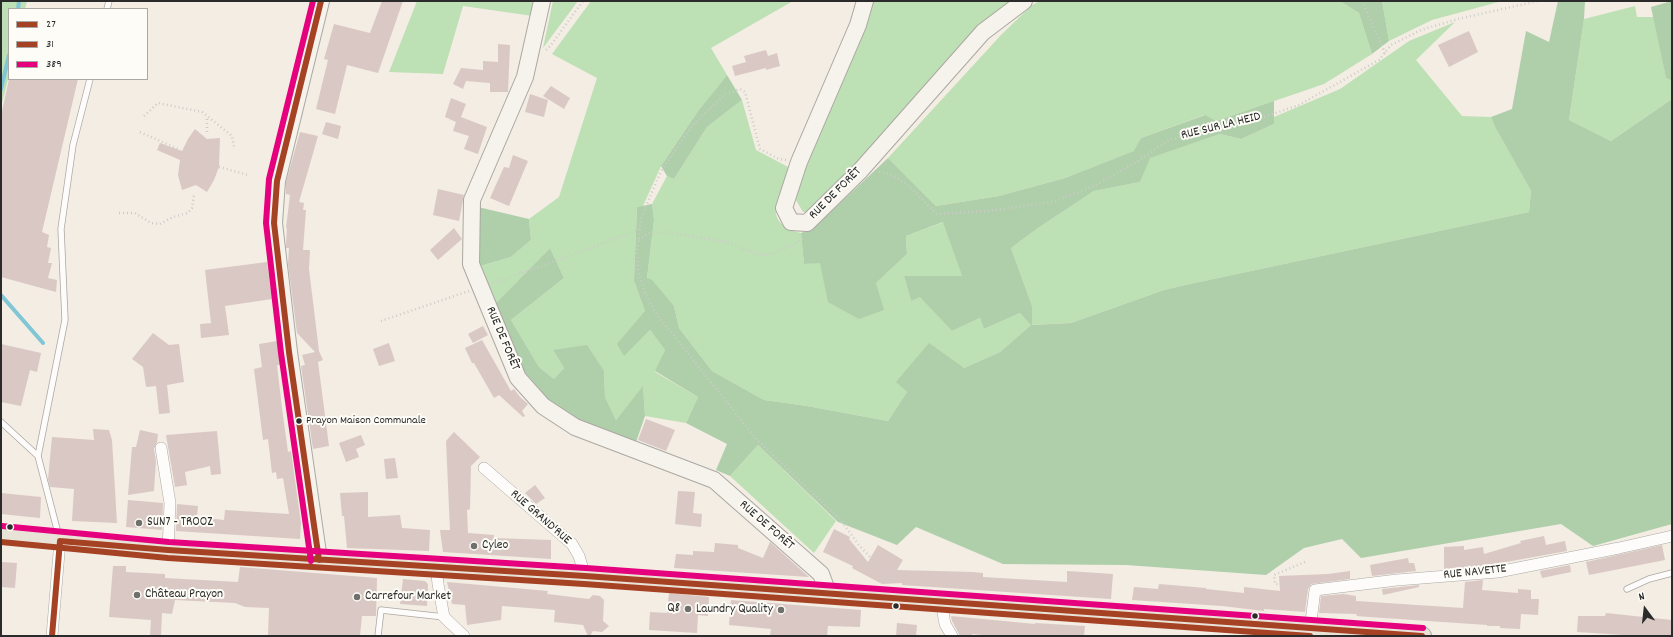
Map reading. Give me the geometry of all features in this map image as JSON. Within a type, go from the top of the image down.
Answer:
[{"type":"main road","points":[[1,534],[60,541],[168,550],[585,576],[941,601],[1319,631],[1422,636]]},
{"type":"street","points":[[318,560],[289,352],[274,223],[276,181],[321,1]]},
{"type":"street","name":"RUE DE FORÊT","points":[[542,1],[524,77],[472,200],[471,264],[518,378],[543,406],[575,427],[714,480],[821,574],[828,593]]},
{"type":"street","name":"RUE DE FORÊT","points":[[865,1],[858,26],[799,162],[784,208],[791,222],[807,223],[860,171],[983,32],[1024,1]]},
{"type":"street","points":[[161,448],[170,503],[168,550]]},
{"type":"street","name":"RUE GRAND'RUE","points":[[484,468],[572,544],[579,556],[585,576]]},
{"type":"street","name":"RUE NAVETTE","points":[[1315,590],[1397,580],[1498,572],[1672,536]]},
{"type":"street","points":[[52,636],[60,541]]},
{"type":"street","points":[[436,566],[444,617],[464,636]]},
{"type":"street","points":[[1315,590],[1319,631]]},
{"type":"street","points":[[941,601],[945,624],[952,636]]},
{"type":"lane","points":[[60,541],[38,456],[65,320],[61,228],[74,145],[90,80]]},
{"type":"lane","points":[[1,422],[38,456]]},
{"type":"lane","points":[[1627,589],[1649,579],[1672,573]]},
{"type":"lane","points":[[378,636],[381,610],[444,617]]},
{"type":"path","points":[[545,51],[551,45],[582,1]]},
{"type":"path","points":[[1362,1],[1384,53]]},
{"type":"path","name":"RUE SUR LA HEID","points":[[860,171],[889,173],[904,181],[936,214],[987,211],[1052,202],[1092,187],[1138,161],[1170,140],[1199,131],[1255,120],[1299,105],[1379,60],[1391,45],[1421,30],[1458,19],[1538,1]]},
{"type":"path","points":[[799,162],[779,159],[760,149],[745,92],[740,88],[725,94],[692,126],[661,171],[641,218],[638,271],[645,293],[655,312],[757,440],[840,519],[858,544],[896,584],[902,599]]},
{"type":"path","points":[[144,116],[158,103],[202,112],[232,136],[234,147]]},
{"type":"path","points":[[207,116],[207,132]]},
{"type":"path","points":[[140,132],[178,149]]},
{"type":"path","points":[[219,167],[248,175]]},
{"type":"path","points":[[119,213],[135,213],[151,223],[160,224],[173,217],[188,213],[192,208],[194,195]]},
{"type":"path","points":[[381,321],[545,265],[640,229]]},
{"type":"path","points":[[639,240],[649,233],[665,232],[722,241],[761,255],[774,253],[795,244],[807,234]]},
{"type":"path","points":[[1305,562],[1274,575],[1274,584],[1312,585],[1315,590]]},
{"type":"green space","points":[[1,1],[27,1],[25,8],[8,8],[8,79],[1,107]]},
{"type":"green space","points":[[417,1],[536,1],[533,16],[463,6],[443,74],[389,72]]},
{"type":"green space","points":[[553,1],[578,1],[543,48]]},
{"type":"green space","points":[[591,1],[793,1],[711,48],[727,75],[698,111],[661,166],[643,206],[637,207],[634,281],[645,311],[624,355],[650,330],[665,350],[655,372],[698,397],[686,423],[645,416],[643,387],[616,420],[605,397],[604,371],[553,350],[564,368],[554,379],[539,367],[511,320],[564,278],[550,248],[494,305],[480,266],[511,257],[531,240],[529,219],[559,197],[597,78],[552,54]]},
{"type":"green space","points":[[872,1],[1015,1],[814,212],[803,212],[796,200],[800,176]]},
{"type":"green space","points":[[1040,1],[1340,1],[1359,13],[1372,54],[1324,84],[1216,121],[1204,115],[1141,138],[1135,151],[1065,178],[999,196],[936,206],[888,158],[1001,35],[1032,5]]},
{"type":"green space","points":[[1340,1],[1382,1],[1389,41],[1372,54],[1359,13]]},
{"type":"green space","points":[[1382,1],[1502,1],[1432,20],[1389,41]]},
{"type":"green space","points":[[1558,1],[1585,1],[1584,19],[1569,120],[1611,141],[1672,99],[1672,524],[1593,546],[1561,524],[1361,558],[1342,539],[1304,548],[1266,575],[1126,565],[1003,564],[916,527],[897,545],[838,522],[758,445],[730,476],[716,470],[727,444],[686,423],[698,397],[655,371],[665,350],[650,330],[624,356],[617,344],[645,311],[634,281],[637,207],[652,204],[654,220],[647,278],[652,280],[674,306],[679,328],[712,371],[764,400],[807,406],[888,421],[907,392],[896,382],[929,343],[964,368],[1000,352],[1031,325],[1020,313],[984,329],[980,318],[952,331],[920,297],[911,301],[904,276],[962,276],[943,222],[906,236],[907,254],[876,283],[884,310],[859,319],[828,302],[820,263],[804,264],[801,233],[811,229],[822,220],[888,158],[936,206],[999,196],[1065,178],[1134,151],[1141,138],[1205,115],[1216,121],[1274,101],[1274,124],[1241,139],[1220,134],[1150,158],[1140,182],[1094,191],[1038,228],[1011,248],[1032,306],[1032,325],[1071,323],[1164,290],[1529,212],[1531,191],[1495,127],[1491,117],[1512,109],[1526,31],[1549,42]]},
{"type":"green space","points":[[1672,1],[1672,81],[1666,78],[1651,7]]},
{"type":"green space","points":[[1635,6],[1637,17],[1654,17],[1666,78],[1672,81],[1672,99],[1611,141],[1569,120],[1584,19]]},
{"type":"green space","points":[[1455,22],[1416,60],[1462,116],[1491,117],[1495,127],[1531,191],[1529,212],[1164,290],[1071,323],[1031,325],[1000,352],[964,368],[896,381],[907,392],[888,421],[807,406],[764,400],[712,371],[679,328],[674,306],[647,278],[654,220],[652,204],[667,176],[674,179],[707,127],[742,100],[756,150],[790,168],[778,198],[776,215],[780,222],[788,228],[801,233],[804,264],[820,262],[876,283],[907,254],[906,236],[944,222],[962,276],[904,276],[911,301],[920,296],[952,331],[980,318],[984,329],[1020,313],[1031,324],[1032,306],[1011,248],[1038,228],[1094,191],[1140,182],[1149,158],[1220,134],[1241,139],[1274,124],[1274,117],[1340,89],[1409,41]]},
{"type":"green space","points":[[727,75],[742,100],[707,127],[674,179],[667,176],[661,166],[698,111]]},
{"type":"green space","points":[[478,207],[529,219],[531,240],[511,257],[480,266]]},
{"type":"green space","points":[[550,248],[564,278],[511,320],[539,367],[554,379],[564,368],[553,350],[587,345],[604,371],[605,397],[616,420],[643,386],[645,416],[635,445],[581,421],[549,400],[523,370],[494,305]]},
{"type":"green space","points":[[758,445],[836,521],[814,553],[730,476]]},
{"type":"building","points":[[382,1],[403,1],[378,73],[347,65],[335,114],[316,109],[328,60],[324,59],[334,24],[370,33]]},
{"type":"building","points":[[1469,31],[1478,52],[1449,67],[1438,45]]},
{"type":"building","points":[[498,44],[510,45],[508,92],[490,92],[490,83],[466,81],[463,89],[453,84],[461,68],[483,70],[483,61],[498,62]]},
{"type":"building","points":[[766,50],[768,56],[777,53],[780,66],[735,76],[732,66],[746,62],[744,56]]},
{"type":"building","points":[[9,80],[78,80],[42,232],[49,235],[47,247],[51,248],[48,263],[52,263],[48,278],[57,280],[56,292],[1,277],[1,116]]},
{"type":"building","points":[[551,86],[570,98],[564,109],[543,96]]},
{"type":"building","points":[[530,94],[548,100],[544,117],[525,112]]},
{"type":"building","points":[[451,98],[466,104],[461,117],[487,127],[478,154],[464,149],[469,136],[453,131],[456,122],[445,117]]},
{"type":"building","points":[[326,122],[341,126],[338,139],[322,134]]},
{"type":"building","points":[[195,129],[207,139],[220,138],[219,167],[207,192],[196,185],[182,190],[178,175],[180,160],[157,150],[160,143],[182,151]]},
{"type":"building","points":[[300,132],[318,136],[299,202],[304,203],[303,210],[306,210],[303,250],[310,250],[309,269],[319,351],[323,360],[318,362],[329,446],[313,449],[301,366],[305,365],[302,355],[315,352],[297,333],[288,264],[289,248],[286,248],[286,228],[290,195],[286,194],[286,182]]},
{"type":"building","points":[[513,155],[528,161],[509,206],[490,198],[504,167],[509,168]]},
{"type":"building","points":[[438,189],[464,195],[459,221],[433,215]]},
{"type":"building","points":[[454,228],[462,239],[438,260],[430,250]]},
{"type":"building","points":[[267,262],[272,299],[225,306],[229,335],[201,338],[200,324],[211,323],[205,270]]},
{"type":"building","points":[[483,326],[488,335],[473,343],[468,334]]},
{"type":"building","points":[[153,333],[169,345],[179,344],[184,382],[167,385],[170,413],[159,414],[156,386],[146,387],[143,367],[132,359]]},
{"type":"building","points":[[482,340],[511,391],[514,389],[528,404],[522,411],[525,416],[523,417],[499,395],[494,398],[474,363],[472,363],[465,348]]},
{"type":"building","points":[[277,341],[281,365],[277,365],[282,408],[288,452],[291,451],[301,523],[300,539],[176,531],[177,504],[198,506],[197,517],[224,520],[225,510],[289,514],[283,478],[277,479],[276,472],[272,473],[268,439],[263,440],[254,369],[262,367],[259,344]]},
{"type":"building","points":[[389,343],[395,361],[379,366],[373,349]]},
{"type":"building","points":[[1,344],[41,353],[37,372],[30,370],[21,406],[1,402]]},
{"type":"building","points":[[646,419],[675,430],[666,451],[638,440]]},
{"type":"building","points":[[93,429],[109,430],[112,440],[117,523],[72,521],[74,489],[50,487],[48,479],[52,437],[94,440]]},
{"type":"building","points":[[140,430],[158,434],[154,449],[156,461],[154,491],[128,495],[132,447],[136,447]]},
{"type":"building","points":[[217,431],[221,474],[211,475],[210,466],[185,472],[187,485],[175,487],[166,435]]},
{"type":"building","points":[[454,432],[480,457],[471,466],[470,509],[467,510],[468,533],[494,535],[494,538],[551,540],[551,559],[443,552],[440,530],[450,530],[446,441]]},
{"type":"building","points":[[361,435],[365,445],[356,449],[359,457],[346,462],[339,443]]},
{"type":"building","points":[[395,458],[398,478],[386,479],[384,459]]},
{"type":"building","points":[[535,485],[545,498],[536,504],[525,493]]},
{"type":"building","points":[[678,491],[695,492],[693,513],[702,514],[701,527],[675,524]]},
{"type":"building","points":[[368,492],[368,517],[400,515],[402,528],[430,530],[429,551],[347,548],[340,493]]},
{"type":"building","points":[[1,493],[41,497],[40,518],[1,514]]},
{"type":"building","points":[[128,500],[163,503],[162,530],[126,527]]},
{"type":"building","points":[[834,529],[850,537],[849,539],[868,562],[878,545],[903,560],[897,570],[973,572],[983,573],[983,577],[1067,582],[1067,571],[1113,574],[1111,599],[902,585],[902,583],[882,584],[852,568],[853,566],[823,552]]},
{"type":"building","points":[[1544,536],[1546,545],[1565,541],[1567,551],[1484,566],[1444,569],[1444,547],[1464,546],[1464,550],[1483,547],[1484,554],[1521,543],[1520,541]]},
{"type":"building","points":[[770,542],[809,577],[674,568],[676,554],[693,555],[693,551],[714,552],[715,543],[738,545],[738,548],[763,558]]},
{"type":"building","points":[[1662,545],[1665,560],[1589,575],[1586,562]]},
{"type":"building","points":[[1408,558],[1409,563],[1414,563],[1416,571],[1372,576],[1370,565]]},
{"type":"building","points":[[1,562],[17,563],[15,588],[1,587]]},
{"type":"building","points":[[1570,565],[1571,572],[1542,578],[1540,571]]},
{"type":"building","points":[[113,566],[126,566],[126,572],[165,574],[165,578],[238,582],[240,567],[377,578],[376,616],[362,616],[360,636],[268,636],[269,608],[245,607],[235,603],[175,600],[172,614],[162,613],[161,636],[150,636],[151,620],[109,617]]},
{"type":"building","points":[[1350,571],[1350,579],[1311,584],[1308,589],[1305,612],[1264,609],[1264,611],[1222,606],[1132,600],[1134,587],[1158,589],[1159,584],[1244,593],[1244,587],[1280,591],[1279,576],[1328,574]]},
{"type":"building","points":[[403,579],[425,581],[428,584],[427,606],[400,604]]},
{"type":"building","points":[[1483,580],[1482,590],[1518,593],[1518,589],[1531,590],[1531,599],[1539,599],[1538,615],[1521,614],[1520,629],[1500,628],[1500,626],[1357,616],[1356,614],[1319,613],[1321,596],[1343,594],[1356,596],[1356,601],[1463,608],[1465,582]]},
{"type":"building","points":[[447,582],[548,591],[547,594],[589,599],[593,595],[600,596],[604,600],[603,621],[609,626],[602,632],[593,631],[590,636],[588,636],[583,625],[554,622],[555,610],[502,606],[501,620],[467,625],[465,605],[452,604]]},
{"type":"building","points":[[1419,585],[1419,587],[1383,595],[1382,589]]},
{"type":"building","points":[[669,593],[709,597],[708,616],[698,615],[697,633],[649,630],[650,612],[667,613]]},
{"type":"building","points":[[731,600],[861,610],[860,627],[828,626],[827,636],[770,635],[771,629],[729,625]]},
{"type":"building","points":[[1606,613],[1672,620],[1672,636],[1639,636],[1577,632],[1578,616],[1605,616]]},
{"type":"building","points":[[951,616],[1035,624],[1085,626],[1084,636],[993,636],[972,634],[972,636],[960,636]]},
{"type":"building","points":[[897,623],[917,625],[916,636],[896,636]]},
{"type":"waterway","points":[[18,8],[19,1]]},
{"type":"waterway","points":[[1,89],[8,59]]},
{"type":"waterway","points":[[1,295],[43,343]]},
{"type":"transit line","name":"389","points":[[311,561],[281,353],[266,223],[269,179],[313,1]]},
{"type":"transit line","name":"27","points":[[319,560],[289,352],[274,223],[277,181],[321,1]]},
{"type":"transit line","name":"389","points":[[2,526],[169,542],[586,568],[1423,628]]},
{"type":"transit line","name":"27","points":[[60,541],[168,550],[585,576],[1422,636]]},
{"type":"transit line","name":"27","points":[[52,636],[60,541]]},
{"type":"transit line","name":"31","points":[[1,542],[168,558],[584,584],[1310,636]]},
{"type":"place","name":"Prayon Maison Communale","points":[[299,421]]},
{"type":"place","name":"SUN7 - TROOZ","points":[[139,523]]},
{"type":"place","name":"Cyleo","points":[[474,546]]},
{"type":"place","name":"Château Prayon","points":[[137,595]]},
{"type":"place","name":"Carrefour Market","points":[[357,597]]},
{"type":"place","name":"Q8","points":[[688,609]]},
{"type":"place","name":"Laundry Quality","points":[[781,610]]}]
